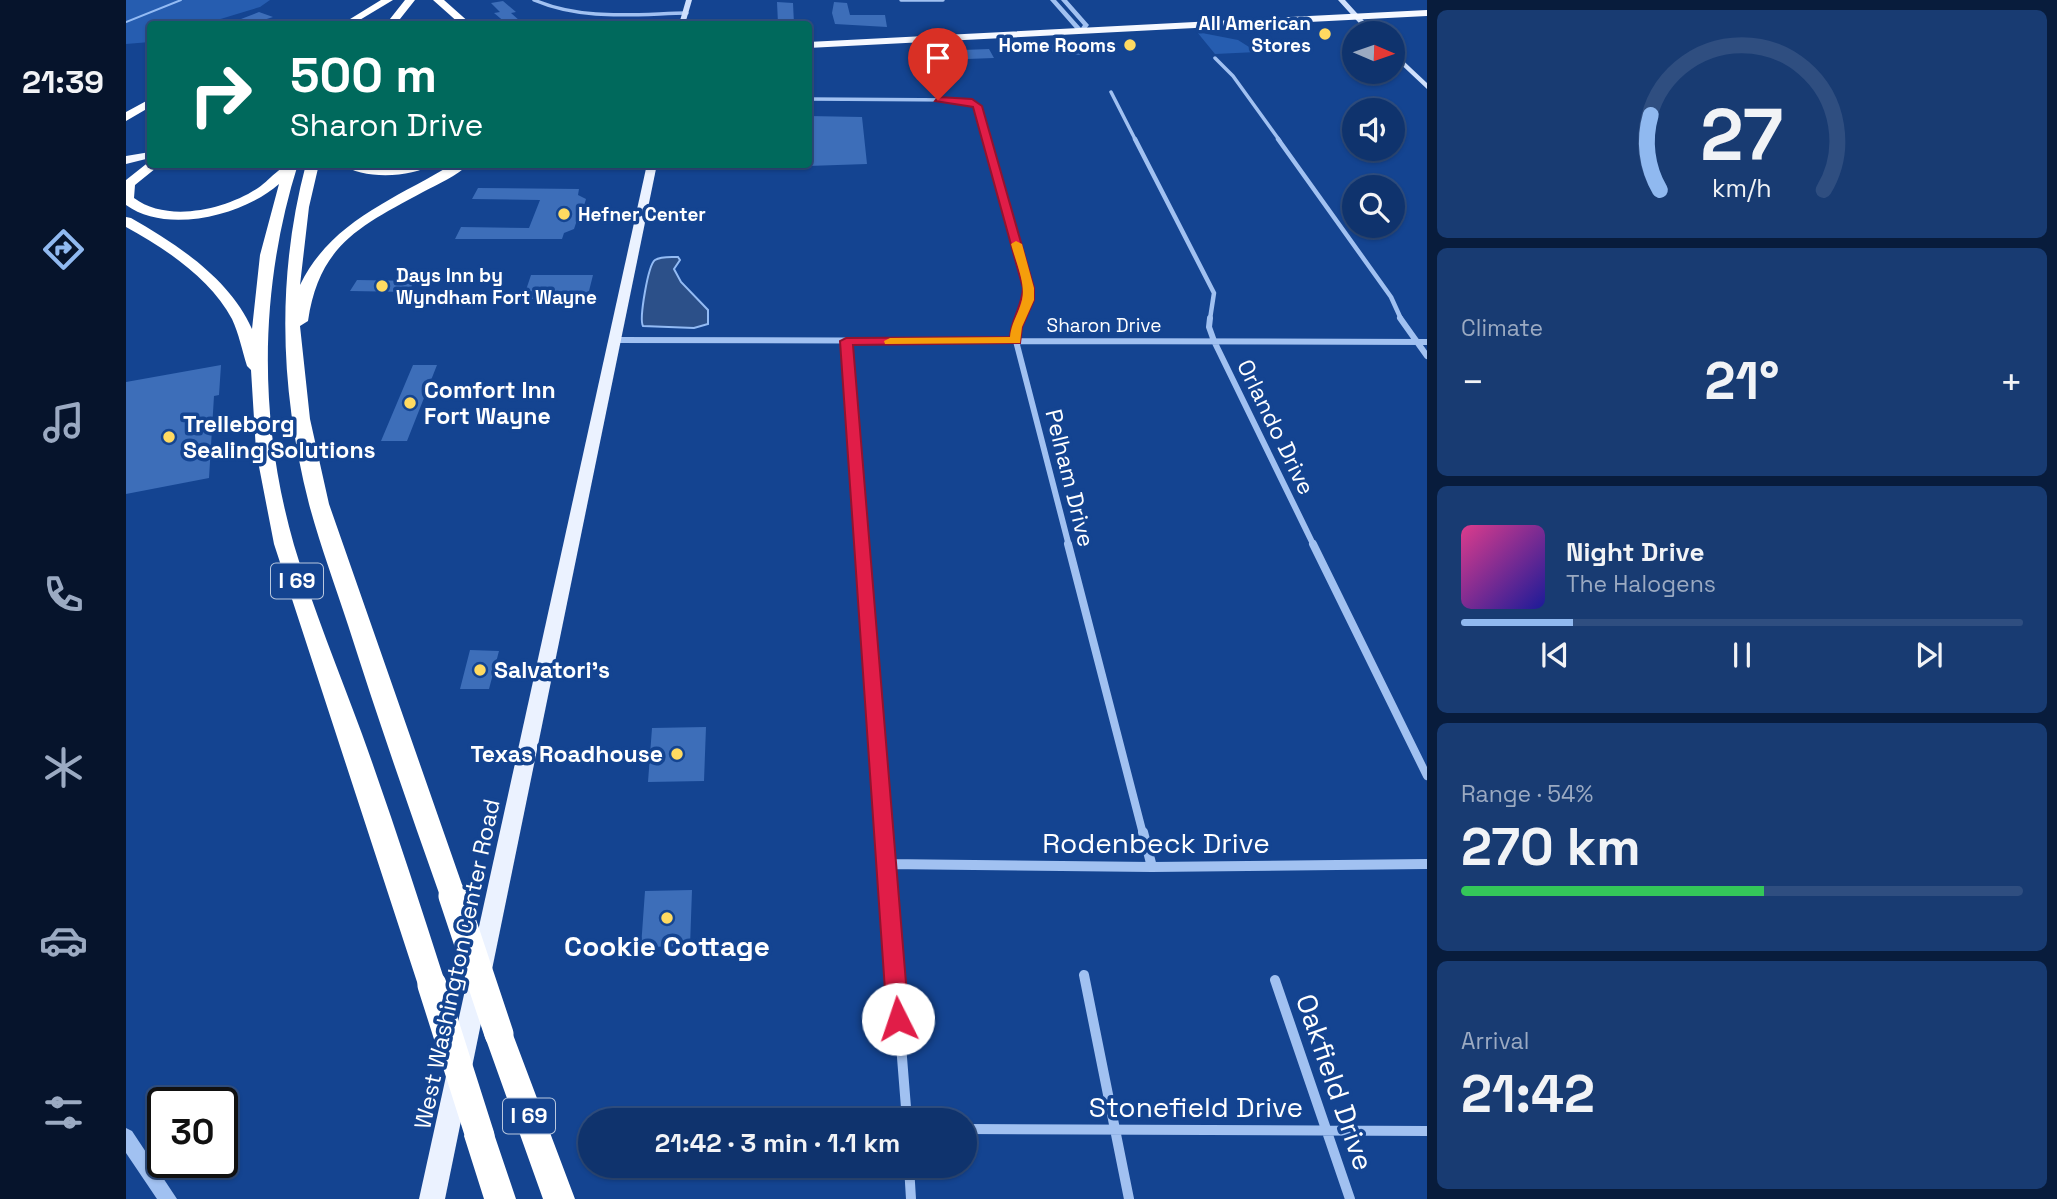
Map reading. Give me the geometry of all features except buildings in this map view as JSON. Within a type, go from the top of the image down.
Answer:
[{"type":"highway","points":[[352,21],[388,0]]},
{"type":"highway","points":[[376,21],[393,0]]},
{"type":"highway","points":[[393,21],[410,0]]},
{"type":"highway","points":[[438,0],[462,21]]},
{"type":"highway","points":[[1352,14],[1427,6]]},
{"type":"highway","points":[[812,45],[1352,14],[1427,13]]},
{"type":"highway","points":[[812,39],[1081,28]]},
{"type":"highway","points":[[126,117],[147,104]]},
{"type":"highway","points":[[126,153],[147,150]]},
{"type":"highway","points":[[126,160],[147,156]]},
{"type":"highway","points":[[150,168],[129,184],[127,199],[140,209],[178,214],[206,212],[243,202],[271,184],[287,168]]},
{"type":"highway","name":"I 69","points":[[289,168],[277,201],[265,267],[260,379],[270,472],[284,543],[378,816],[500,1199]]},
{"type":"highway","name":"I 69","points":[[312,168],[303,198],[290,284],[294,375],[320,506],[397,743],[559,1199]]},
{"type":"highway","points":[[361,168],[404,168]]},
{"type":"highway","points":[[294,375],[304,295],[311,277],[330,249],[378,210],[456,168]]},
{"type":"highway","points":[[126,221],[177,255],[223,298],[237,315],[260,379]]},
{"type":"main road","points":[[685,20],[689,0]]},
{"type":"main road","points":[[1332,0],[1360,21]]},
{"type":"main road","points":[[1341,0],[1352,14]]},
{"type":"main road","points":[[1405,65],[1427,87]]},
{"type":"main road","name":"West Washington Center Road","points":[[432,1199],[518,813],[613,340],[651,168]]},
{"type":"street","points":[[534,0],[564,10],[636,13],[685,20]]},
{"type":"street","points":[[901,0],[943,0]]},
{"type":"street","points":[[1053,0],[1081,28]]},
{"type":"street","points":[[1064,0],[1081,28]]},
{"type":"street","points":[[1215,58],[1233,76],[1391,297],[1401,320],[1427,356]]},
{"type":"street","name":"Orlando Drive","points":[[1111,92],[1214,293],[1209,327],[1214,341],[1427,776]]},
{"type":"street","name":"Pelham Drive","points":[[812,99],[972,102],[977,106],[1028,288],[1028,300],[1016,327],[1016,341],[1152,867]]},
{"type":"street","name":"Sharon Drive","points":[[613,340],[1427,342]]},
{"type":"street","points":[[846,341],[905,1108]]},
{"type":"street","name":"Rodenbeck Drive","points":[[886,864],[1152,867],[1427,864]]},
{"type":"street","points":[[1084,975],[1129,1199]]},
{"type":"street","name":"Oakfield Drive","points":[[1276,980],[1350,1199]]},
{"type":"street","name":"Stonefield Drive","points":[[977,1129],[1427,1131]]},
{"type":"street","points":[[126,1137],[167,1199]]},
{"type":"street","points":[[910,1178],[911,1199]]},
{"type":"shaded area","points":[[126,0],[270,0],[260,7],[214,21],[147,21],[147,42],[126,44]]},
{"type":"shaded area","points":[[1197,32],[1238,40],[1257,52],[1215,54]]},
{"type":"shaded area","points":[[678,257],[680,260],[674,269],[681,282],[708,310],[708,324],[694,328],[643,326],[643,303],[652,264],[660,258]]},
{"type":"waterway","points":[[126,22],[181,0]]},
{"type":"slow traffic","points":[[890,341],[1016,341],[1016,327],[1028,300],[1028,288],[1016,244]]},
{"type":"place","name":"All American Stores","points":[[1325,34]]},
{"type":"place","name":"Home Rooms","points":[[1130,45]]},
{"type":"place","name":"Hefner Center","points":[[564,214]]},
{"type":"place","name":"Days Inn by Wyndham Fort Wayne","points":[[382,286]]},
{"type":"place","name":"Comfort Inn Fort Wayne","points":[[410,403]]},
{"type":"place","name":"Trelleborg Sealing Solutions","points":[[169,437]]},
{"type":"place","name":"Salvatori's","points":[[480,670]]},
{"type":"place","name":"Texas Roadhouse","points":[[677,754]]},
{"type":"place","name":"Cookie Cottage","points":[[667,918]]},
{"type":"route","points":[[898,1019],[846,341],[1016,341],[1016,327],[1028,300],[1028,288],[977,106],[972,102],[938,100]]}]
